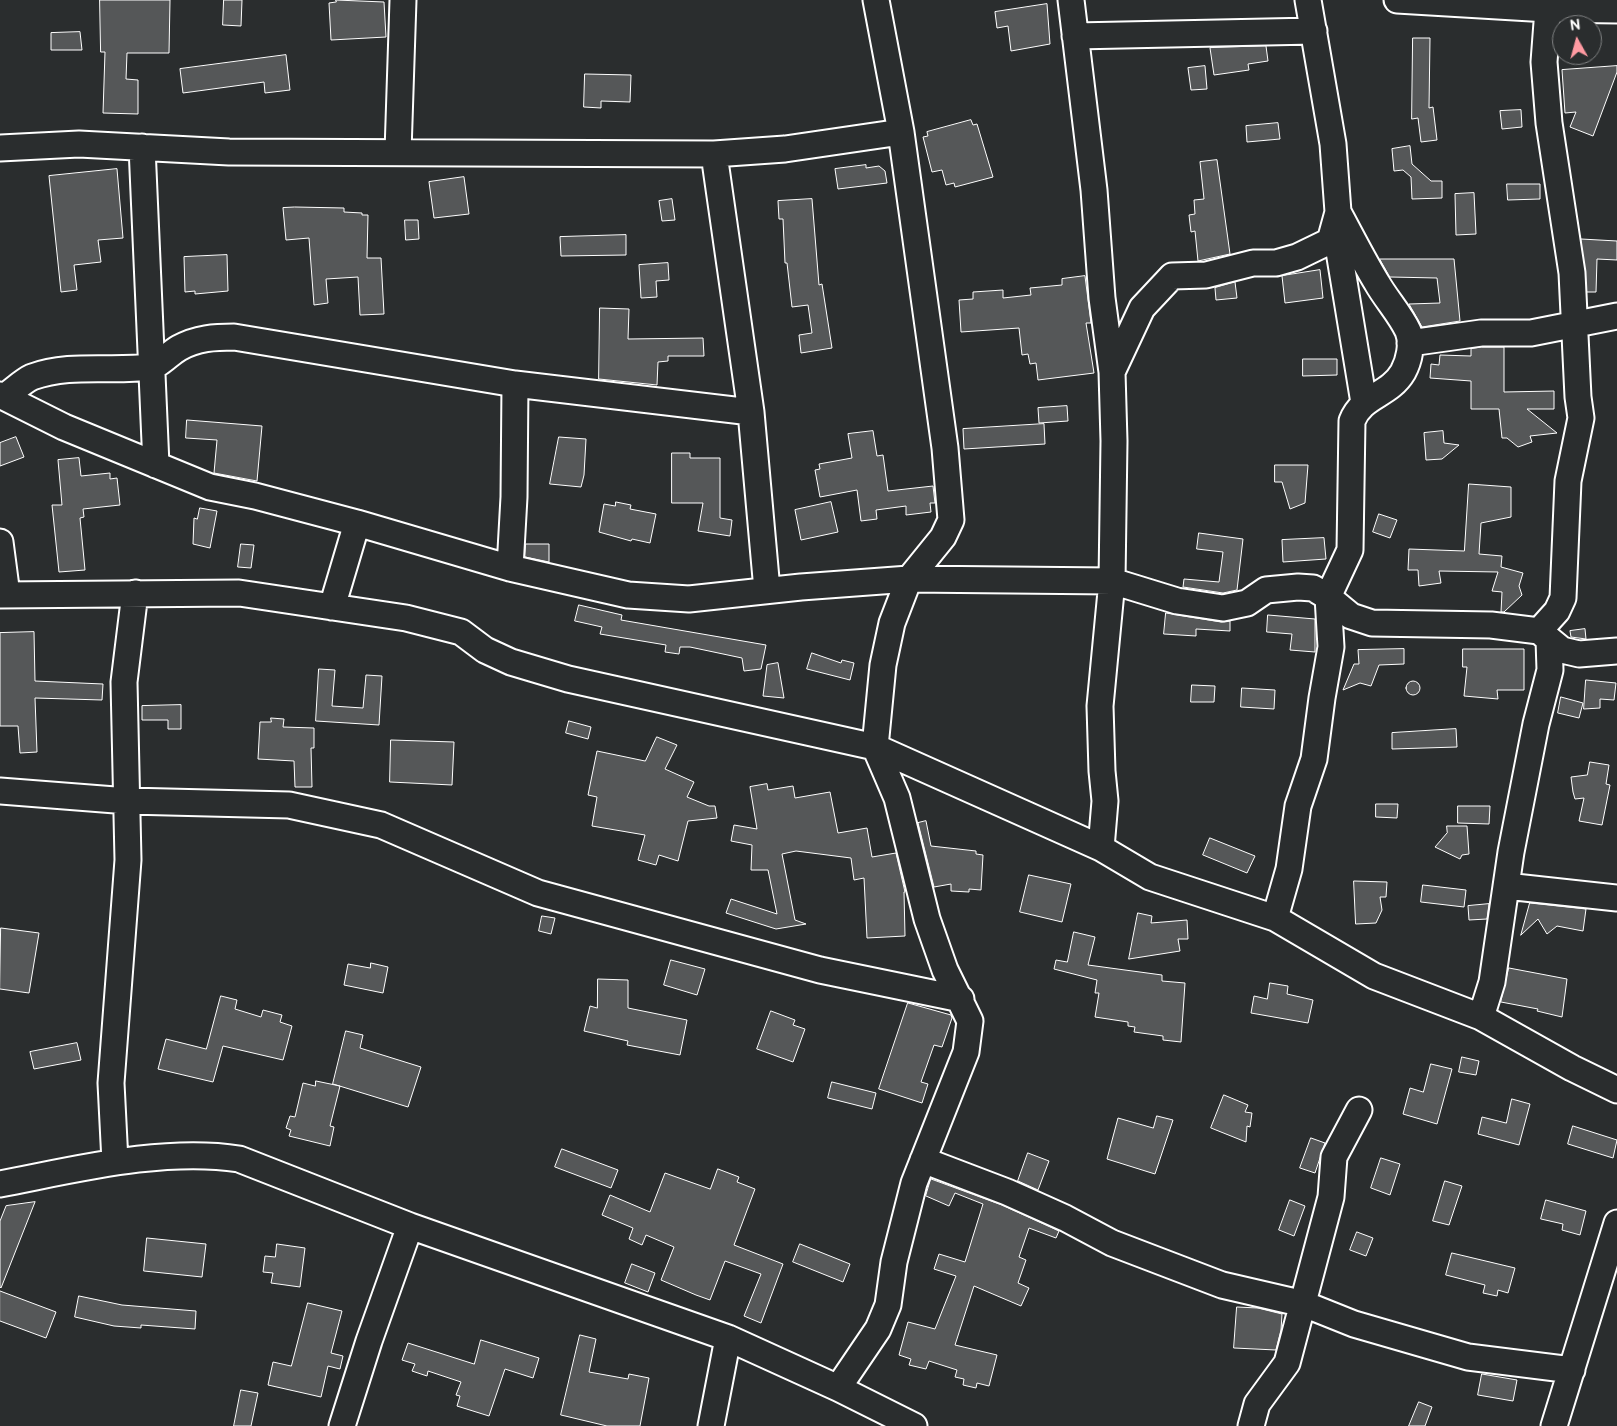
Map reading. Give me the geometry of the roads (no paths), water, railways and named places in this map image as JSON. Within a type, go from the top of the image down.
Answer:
[{"type":"street","points":[[398,152],[403,0]]},
{"type":"street","points":[[838,1388],[878,1329],[888,1305],[894,1262],[914,1183],[966,1052],[970,1021],[961,999],[945,970],[927,919],[897,798],[875,746],[883,665],[892,623],[909,579],[943,537],[951,520],[945,448],[901,132],[876,0]]},
{"type":"street","points":[[1071,0],[1094,190],[1102,298],[1112,372],[1114,450],[1112,581],[1100,706],[1102,771],[1106,801],[1101,848]]},
{"type":"street","points":[[1308,0],[1333,144],[1337,220],[1364,403]]},
{"type":"street","points":[[1397,0],[1548,9],[1617,10]]},
{"type":"street","points":[[1480,1017],[1492,982],[1506,886],[1536,724],[1550,670],[1544,635],[1561,606],[1565,585],[1568,481],[1581,418],[1578,397],[1572,273],[1549,123],[1544,62],[1548,9]]},
{"type":"street","points":[[1075,36],[1314,30]]},
{"type":"street","points":[[0,148],[60,144],[229,152],[714,154],[785,148],[901,132]]},
{"type":"street","points":[[142,147],[156,466]]},
{"type":"street","points":[[714,154],[751,412],[767,590]]},
{"type":"street","points":[[1112,372],[1142,308],[1172,276],[1206,275],[1253,263],[1276,262],[1297,257],[1330,241],[1337,220]]},
{"type":"street","points":[[1275,918],[1289,870],[1298,806],[1314,760],[1331,647],[1328,597],[1350,550],[1352,420],[1357,409],[1364,403],[1384,393],[1393,385],[1403,373],[1409,358],[1410,343],[1408,332],[1337,220]]},
{"type":"street","points":[[1410,343],[1480,333],[1531,333],[1576,326],[1617,316]]},
{"type":"street","points":[[2,396],[31,378],[50,373],[75,369],[153,367],[178,348],[192,342],[212,337],[234,336],[515,384],[751,412]]},
{"type":"street","points":[[510,568],[514,497],[515,384]]},
{"type":"street","points":[[2,396],[64,427],[156,466],[210,486],[357,523],[510,568],[600,590],[655,598],[689,599],[767,590],[909,579],[1112,581],[1177,601],[1223,608],[1246,603],[1266,590],[1313,588],[1328,597],[1351,616],[1372,623],[1491,625],[1544,635],[1562,650],[1580,654],[1617,651]]},
{"type":"street","points":[[332,607],[357,523]]},
{"type":"street","points":[[0,542],[4,595],[239,593],[434,624],[461,632],[485,650],[511,662],[568,679],[875,746],[1101,848],[1150,877],[1275,918],[1374,976],[1480,1017],[1572,1068],[1617,1090]]},
{"type":"street","points":[[115,1162],[111,1083],[128,860],[128,801],[124,751],[124,682],[135,593]]},
{"type":"street","points":[[0,791],[128,801],[289,805],[381,825],[538,893],[820,970],[961,999]]},
{"type":"street","points":[[1506,886],[1617,898]]},
{"type":"street","points":[[1252,1426],[1257,1404],[1287,1363],[1331,1197],[1334,1157],[1359,1110]]},
{"type":"street","points":[[0,1184],[115,1162],[211,1154],[239,1159],[410,1226],[728,1338],[838,1388],[914,1426]]},
{"type":"street","points":[[923,1160],[1007,1192],[1121,1247],[1222,1284],[1304,1304],[1354,1324],[1468,1357],[1572,1370]]},
{"type":"street","points":[[1554,1426],[1617,1223]]},
{"type":"street","points":[[342,1426],[369,1341],[410,1226]]},
{"type":"street","points":[[711,1426],[728,1338]]}]
